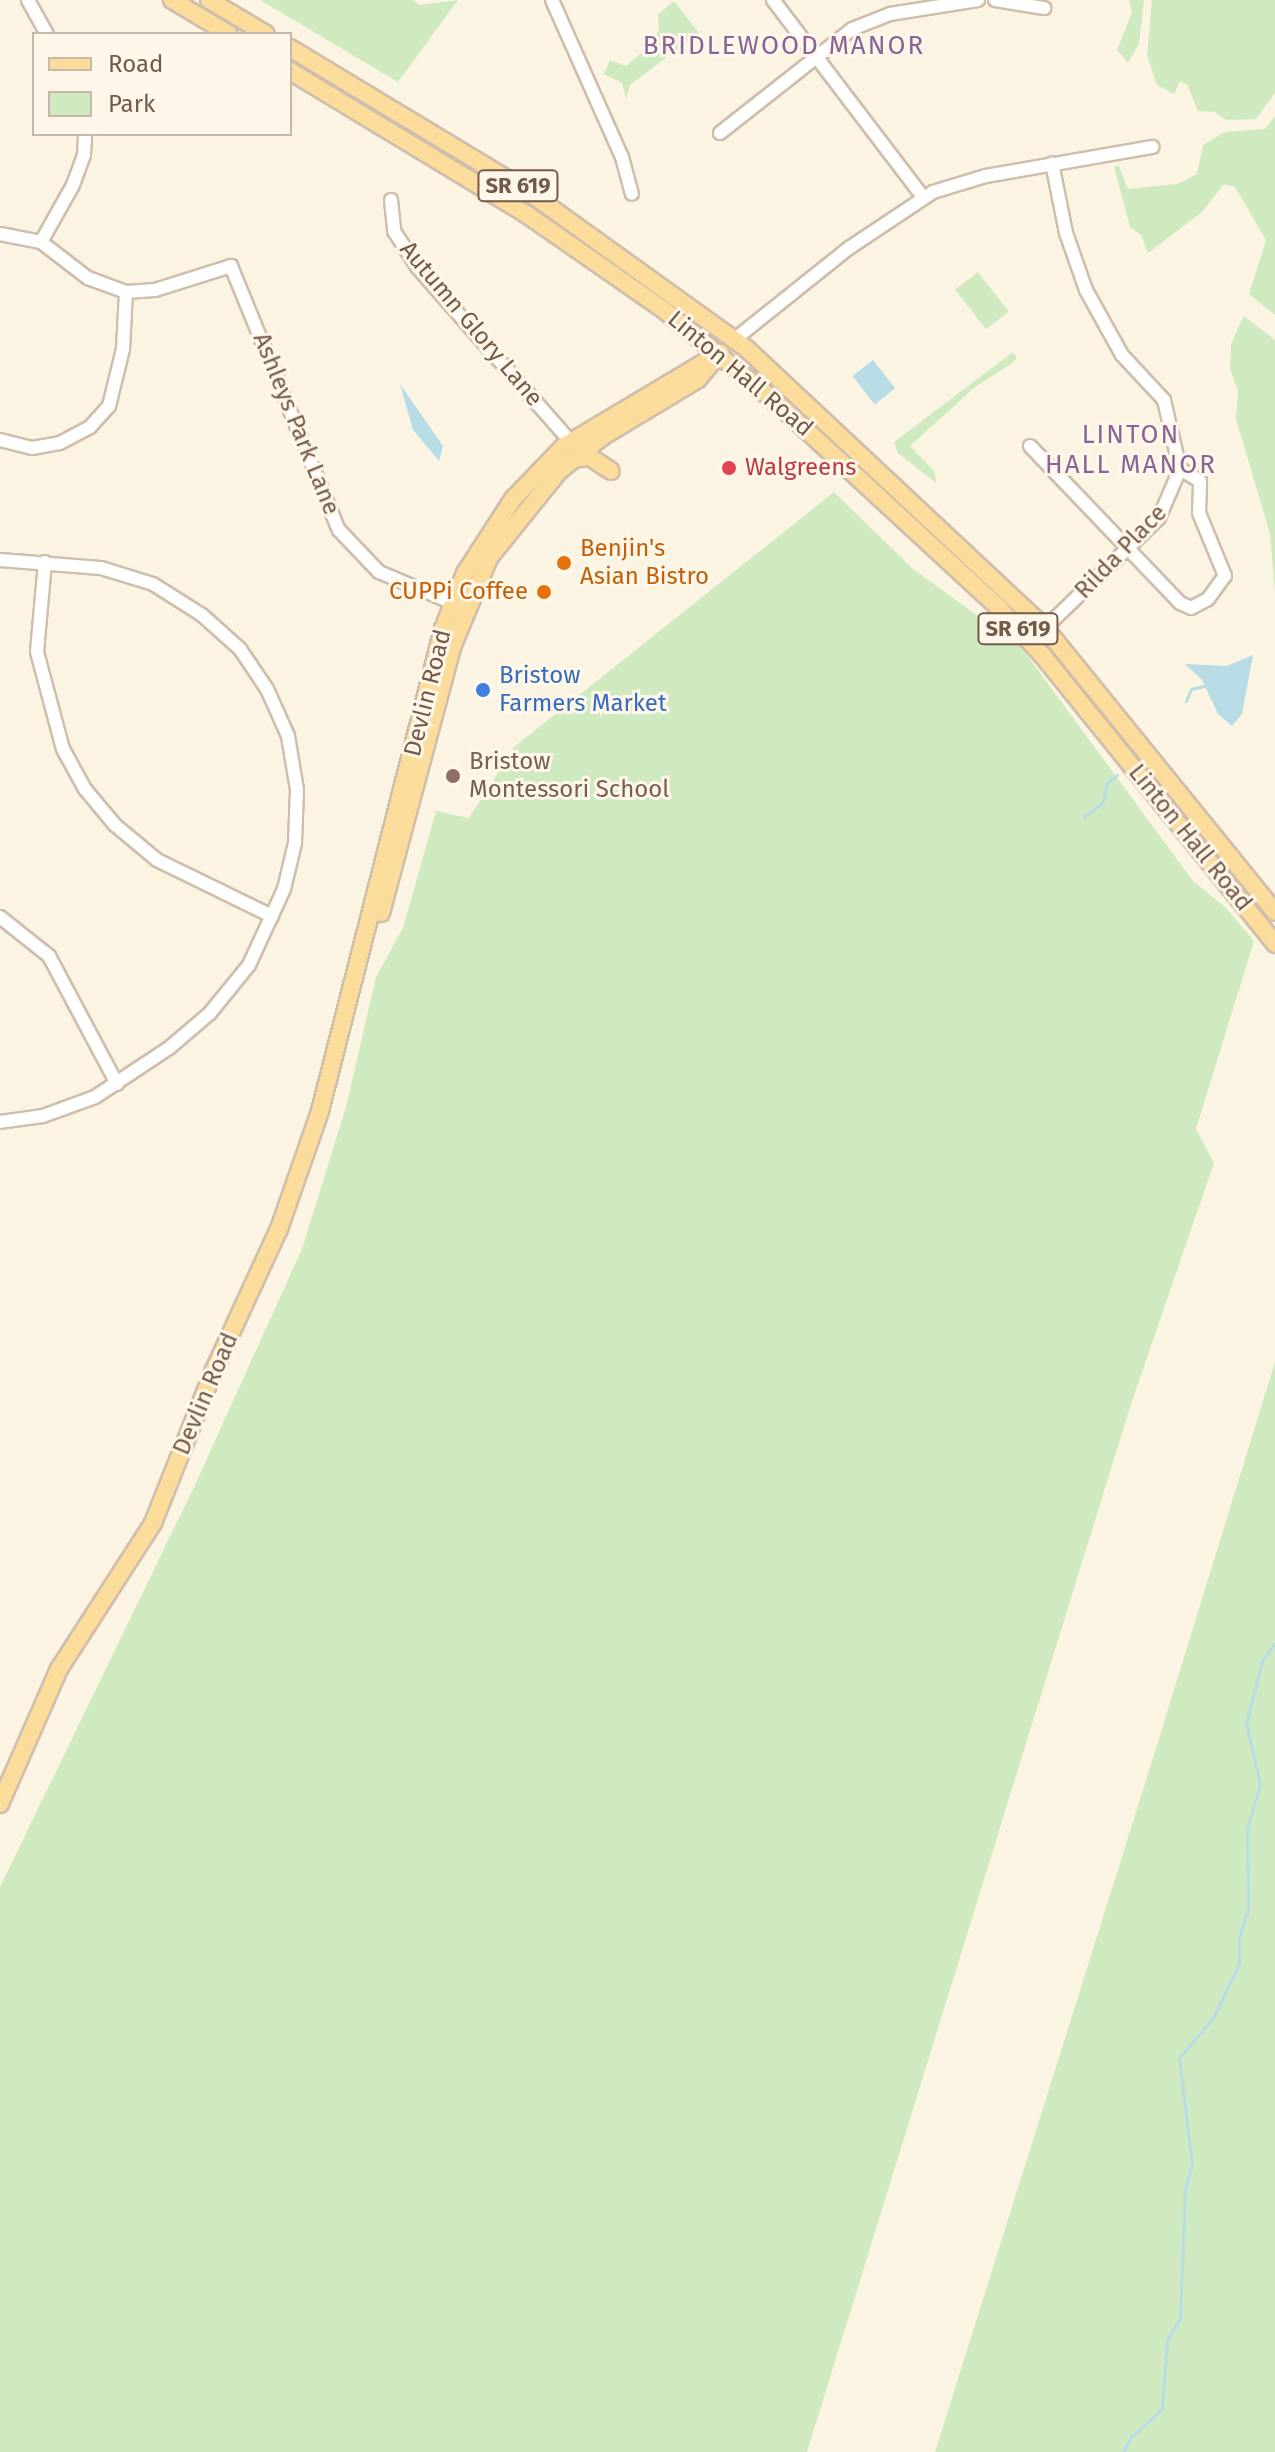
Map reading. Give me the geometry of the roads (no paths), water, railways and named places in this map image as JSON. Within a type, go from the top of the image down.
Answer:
[{"type":"main road","points":[[172,0],[226,32]]},
{"type":"main road","points":[[209,0],[263,32]]},
{"type":"main road","name":"Linton Hall Road","points":[[292,49],[530,193],[735,339],[1045,628],[1275,912]]},
{"type":"main road","name":"Linton Hall Road","points":[[292,72],[526,214],[720,353],[998,607],[1275,944]]},
{"type":"main road","name":"Devlin Road","points":[[458,605],[507,532],[573,459],[612,431],[698,379],[735,339]]},
{"type":"main road","name":"Devlin Road","points":[[0,1804],[59,1669],[153,1523],[214,1370],[264,1266],[302,1171],[360,962],[388,893],[458,605],[503,513],[570,441],[720,353]]},
{"type":"main road","points":[[573,459],[590,457],[611,471],[606,448],[612,431]]},
{"type":"street","points":[[28,0],[46,32]]},
{"type":"street","points":[[552,0],[622,157],[632,194]]},
{"type":"street","points":[[773,0],[923,197]]},
{"type":"street","points":[[720,133],[815,56],[870,20],[978,0]]},
{"type":"street","points":[[995,0],[1044,8]]},
{"type":"street","points":[[41,242],[73,185],[84,155],[85,136]]},
{"type":"street","points":[[735,339],[849,248],[923,197],[965,181],[1152,147]]},
{"type":"street","points":[[1030,446],[1185,607],[1199,606],[1221,586],[1223,569],[1199,513],[1200,481],[1180,469],[1164,400],[1122,355],[1086,290],[1066,233],[1052,163]]},
{"type":"street","name":"Autumn Glory Lane","points":[[391,200],[394,231],[418,268],[570,441]]},
{"type":"street","points":[[0,234],[41,242],[88,278],[126,292],[123,349],[109,406],[90,427],[60,443],[32,448],[0,440]]},
{"type":"street","name":"Ashleys Park Lane","points":[[126,292],[155,290],[231,266],[339,530],[379,572],[458,605]]},
{"type":"street","name":"Rilda Place","points":[[1045,628],[1129,548],[1170,503],[1180,469]]},
{"type":"street","points":[[0,560],[101,568],[153,584],[202,615],[240,649],[267,689],[288,736],[297,790],[295,843],[272,916],[249,965],[210,1013],[117,1084],[71,1108],[0,1122]]},
{"type":"street","points":[[45,562],[37,652],[63,749],[85,789],[115,825],[157,860],[272,916]]},
{"type":"street","points":[[0,917],[49,956],[117,1084]]},
{"type":"water","points":[[873,360],[895,388],[875,404],[853,376]]},
{"type":"water","points":[[400,384],[443,446],[439,461],[413,430]]},
{"type":"water","points":[[1253,655],[1242,714],[1232,726],[1218,714],[1202,680],[1185,664],[1227,666]]},
{"type":"waterway","points":[[1186,701],[1191,689],[1204,686]]},
{"type":"waterway","points":[[1084,817],[1103,802],[1107,783],[1117,775]]},
{"type":"waterway","points":[[1123,2452],[1131,2437],[1162,2409],[1167,2340],[1180,2318],[1185,2189],[1192,2165],[1179,2058],[1213,2018],[1239,1964],[1239,1937],[1248,1909],[1247,1829],[1260,1784],[1246,1723],[1262,1661],[1275,1643]]},
{"type":"place","name":"Walgreens","points":[[729,468]]},
{"type":"place","name":"Benjin's Asian Bistro","points":[[564,563]]},
{"type":"place","name":"CUPPi Coffee","points":[[544,592]]},
{"type":"place","name":"Bristow Farmers Market","points":[[483,690]]},
{"type":"place","name":"Bristow Montessori School","points":[[453,776]]},
{"type":"district","name":"BRIDLEWOOD MANOR","points":[[784,46]]},
{"type":"district","name":"LINTON HALL MANOR","points":[[1131,450]]}]
